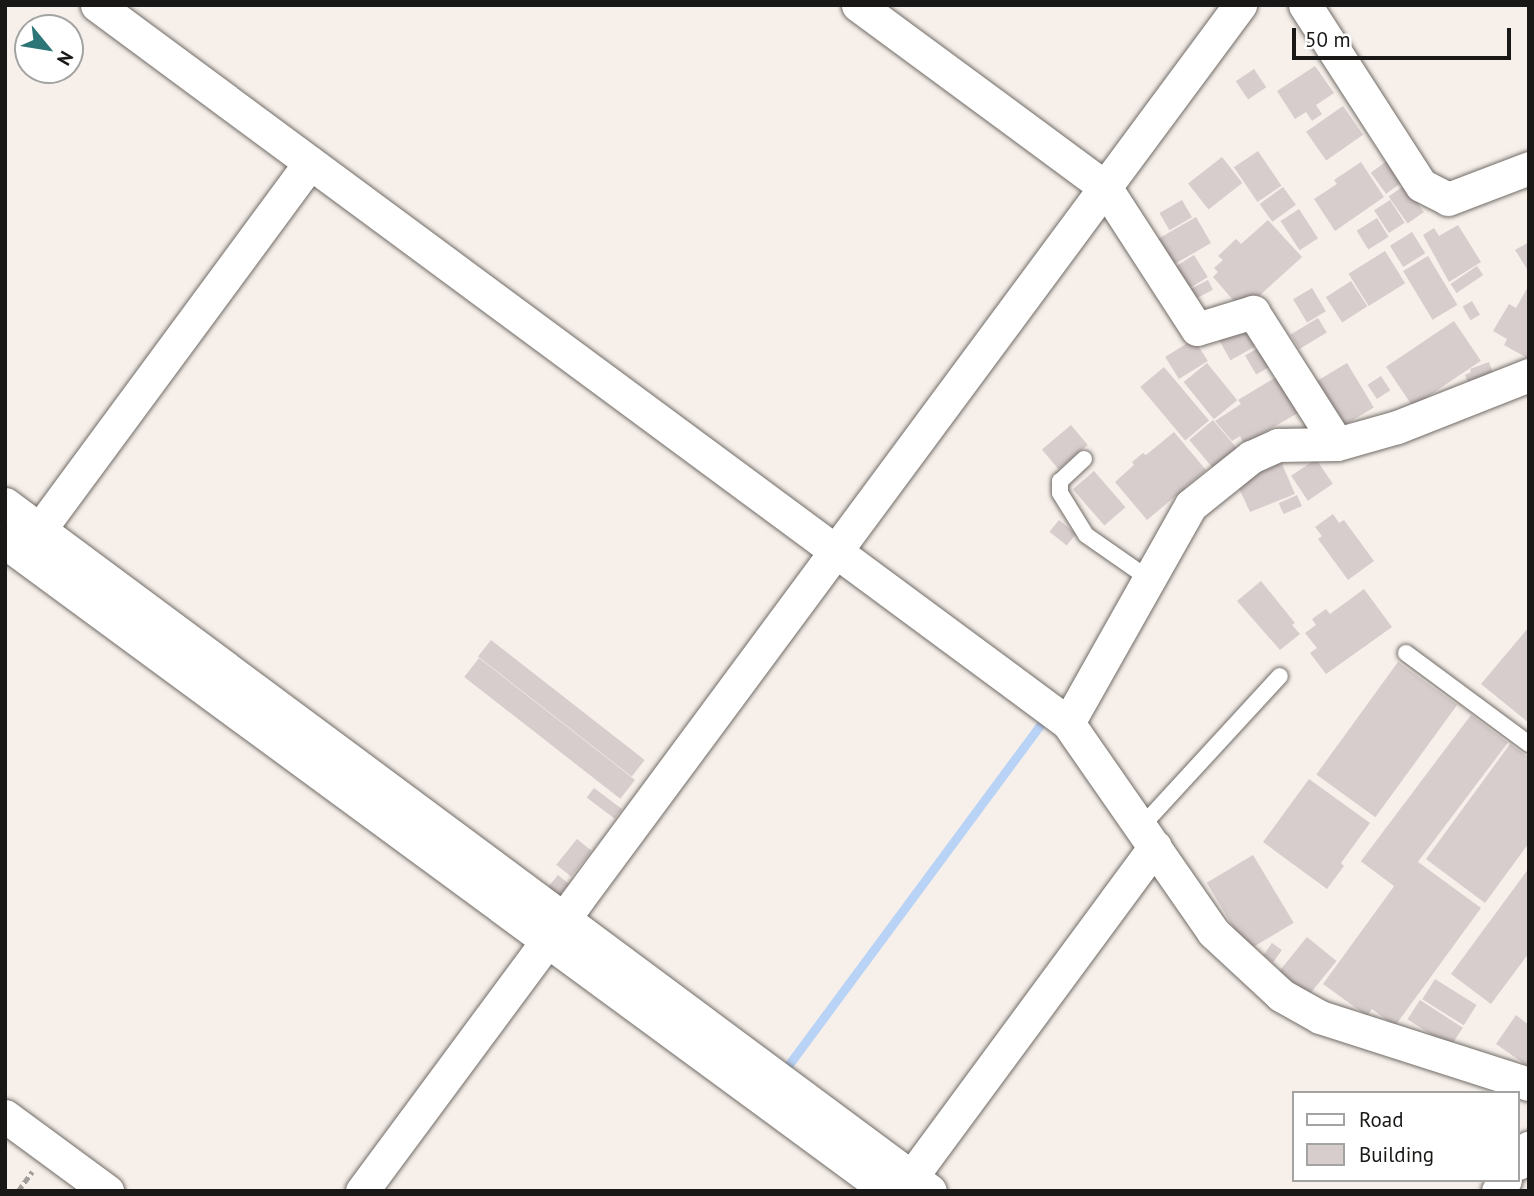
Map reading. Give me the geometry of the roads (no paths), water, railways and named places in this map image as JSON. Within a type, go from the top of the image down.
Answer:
[{"type":"street","points":[[97,5],[1068,723],[1213,932],[1281,995],[1320,1017],[1529,1084]]},
{"type":"street","points":[[859,5],[1105,187],[1197,329],[1253,312],[1337,444]]},
{"type":"street","points":[[362,1191],[1240,5]]},
{"type":"street","points":[[1306,5],[1421,185],[1448,199],[1529,168]]},
{"type":"street","points":[[40,529],[310,163]]},
{"type":"street","points":[[1068,723],[1191,505],[1251,457],[1278,445],[1337,444],[1397,427],[1529,375]]},
{"type":"street","points":[[5,504],[554,929]]},
{"type":"street","points":[[5,542],[554,929],[907,1187],[1148,837]]},
{"type":"street","points":[[5,1116],[107,1191]]},
{"type":"lane","points":[[1084,459],[1060,481],[1060,493],[1086,535],[1149,579]]},
{"type":"lane","points":[[1406,653],[1529,744]]},
{"type":"lane","points":[[1148,837],[1280,676]]},
{"type":"waterway","points":[[787,1067],[1040,725]]}]
